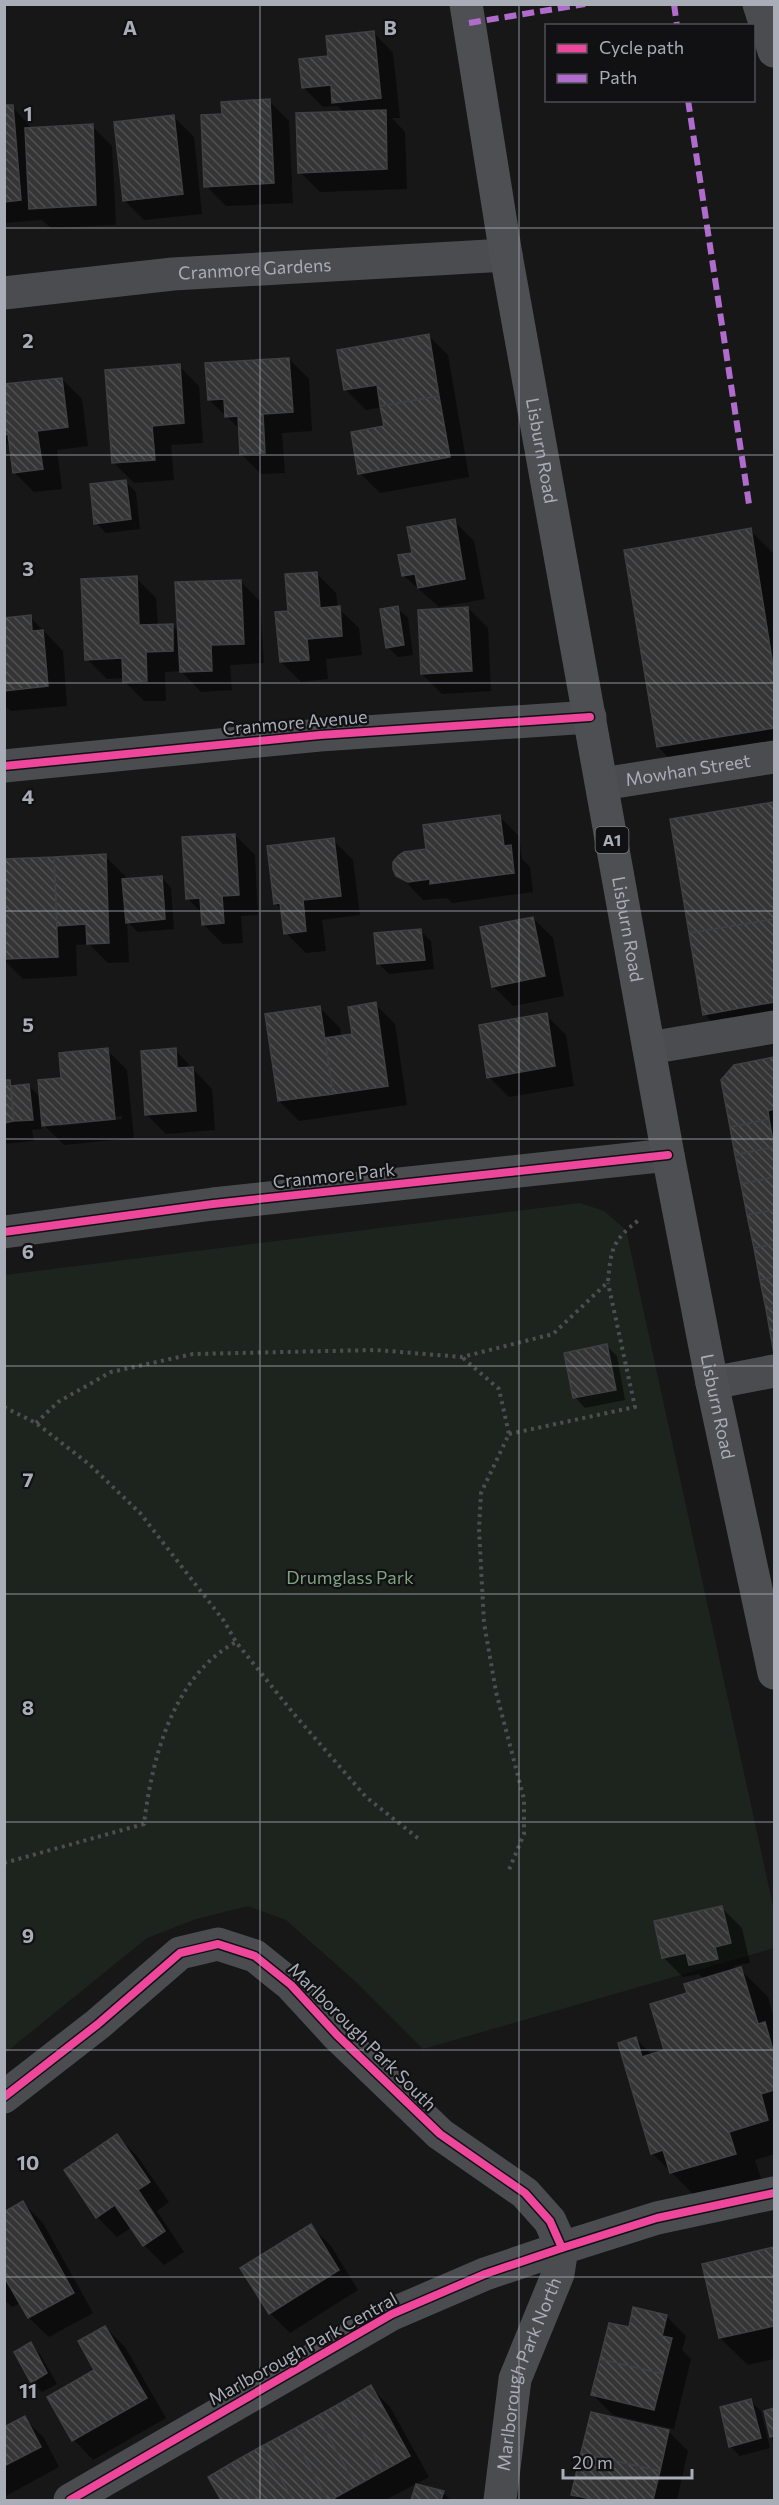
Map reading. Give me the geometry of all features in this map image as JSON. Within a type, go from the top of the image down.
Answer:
[{"type":"main road","name":"Lisburn Road","points":[[466,4],[506,255],[674,1190],[712,1383],[770,1631],[774,1673]]},
{"type":"street","points":[[759,4],[774,51]]},
{"type":"street","name":"Cranmore Gardens","points":[[4,294],[173,274],[506,255]]},
{"type":"street","name":"Cranmore Avenue","points":[[4,766],[320,735],[590,717]]},
{"type":"street","name":"Mowhan Street","points":[[602,784],[774,757]]},
{"type":"street","points":[[649,1048],[774,1027]]},
{"type":"street","name":"Cranmore Park","points":[[4,1232],[213,1204],[668,1155]]},
{"type":"street","points":[[712,1383],[774,1371]]},
{"type":"street","name":"Marlborough Park South","points":[[4,2097],[98,2024],[180,1953],[218,1944],[255,1956],[291,1985],[337,2035],[440,2134],[525,2193],[550,2221],[562,2248]]},
{"type":"street","name":"Marlborough Park Central","points":[[70,2500],[392,2314],[485,2274],[562,2248],[657,2218],[774,2193]]},
{"type":"street","name":"Marlborough Park North","points":[[500,2500],[515,2379],[558,2274],[562,2248]]},
{"type":"path","points":[[509,1434],[635,1407],[608,1282],[610,1251],[626,1230],[674,1190]]},
{"type":"path","points":[[36,1423],[58,1402],[111,1372],[193,1354],[376,1350],[462,1357],[553,1334],[608,1282]]},
{"type":"path","points":[[462,1357],[499,1389],[509,1434],[481,1493],[479,1529],[483,1623],[496,1692],[524,1799],[524,1834],[508,1872]]},
{"type":"path","points":[[4,1407],[36,1423],[90,1465],[140,1513],[224,1621],[236,1642],[294,1714],[366,1797],[419,1839]]},
{"type":"path","points":[[4,1863],[144,1824],[156,1757],[171,1718],[193,1678],[217,1652],[236,1642]]},
{"type":"green space","name":"Drumglass Park","points":[[580,1203],[604,1211],[626,1230],[774,1911],[774,1948],[423,2049],[356,1982],[286,1920],[248,1906],[196,1919],[147,1938],[5,2053],[5,1275]]},
{"type":"building","points":[[374,31],[381,98],[332,103],[331,85],[302,88],[299,59],[328,56],[326,36]]},
{"type":"building","points":[[270,99],[274,183],[204,187],[201,115],[222,114],[221,102]]},
{"type":"building","points":[[4,105],[13,105],[21,200],[4,202]]},
{"type":"building","points":[[386,110],[387,169],[298,173],[296,113]]},
{"type":"building","points":[[174,115],[183,194],[123,201],[114,122]]},
{"type":"building","points":[[93,124],[96,205],[29,209],[25,128]]},
{"type":"building","points":[[429,334],[439,396],[380,406],[377,385],[344,390],[337,350]]},
{"type":"building","points":[[289,358],[293,412],[263,414],[265,453],[240,454],[238,416],[225,417],[224,399],[208,400],[205,363]]},
{"type":"building","points":[[180,364],[184,423],[152,426],[155,460],[112,463],[105,370]]},
{"type":"building","points":[[62,378],[68,427],[37,431],[43,469],[13,473],[8,434],[4,435],[4,384]]},
{"type":"building","points":[[439,396],[450,457],[358,474],[351,432],[384,426],[380,406]]},
{"type":"building","points":[[126,480],[131,519],[94,524],[90,484]]},
{"type":"building","points":[[455,519],[465,579],[418,588],[415,574],[402,576],[398,555],[412,553],[407,527]]},
{"type":"building","points":[[751,528],[774,672],[774,728],[657,747],[624,550]]},
{"type":"building","points":[[317,572],[320,608],[340,606],[342,636],[307,639],[309,660],[280,662],[275,612],[288,611],[285,574]]},
{"type":"building","points":[[137,576],[139,625],[173,624],[173,651],[146,652],[147,681],[123,682],[122,658],[85,660],[81,579]]},
{"type":"building","points":[[241,580],[244,644],[211,645],[212,671],[180,672],[175,582]]},
{"type":"building","points":[[398,606],[404,645],[386,648],[380,609]]},
{"type":"building","points":[[468,607],[472,671],[421,674],[418,610]]},
{"type":"building","points":[[31,615],[32,631],[43,630],[48,686],[4,691],[4,618]]},
{"type":"building","points":[[774,802],[774,919],[689,933],[670,819]]},
{"type":"building","points":[[500,815],[504,846],[511,845],[514,873],[430,884],[430,879],[408,882],[396,876],[393,862],[398,856],[404,852],[426,849],[423,825]]},
{"type":"building","points":[[235,834],[239,895],[222,896],[224,923],[202,925],[200,898],[186,899],[182,837]]},
{"type":"building","points":[[334,838],[341,896],[303,900],[306,931],[284,934],[280,903],[274,904],[267,846]]},
{"type":"building","points":[[106,854],[109,943],[87,944],[86,924],[57,926],[54,857]]},
{"type":"building","points":[[54,857],[58,957],[4,959],[4,859]]},
{"type":"building","points":[[162,876],[165,919],[126,923],[122,879]]},
{"type":"building","points":[[533,917],[545,976],[492,987],[480,927]]},
{"type":"building","points":[[774,919],[774,1002],[703,1015],[689,933]]},
{"type":"building","points":[[421,929],[425,960],[377,964],[374,933]]},
{"type":"building","points":[[376,1002],[388,1086],[333,1094],[325,1038],[352,1034],[348,1007]]},
{"type":"building","points":[[320,1006],[333,1094],[278,1101],[265,1014]]},
{"type":"building","points":[[547,1013],[555,1066],[487,1078],[479,1025]]},
{"type":"building","points":[[108,1048],[115,1119],[42,1126],[38,1080],[61,1078],[59,1053]]},
{"type":"building","points":[[176,1048],[177,1068],[193,1067],[196,1111],[145,1115],[141,1051]]},
{"type":"building","points":[[774,1057],[774,1109],[768,1111],[769,1119],[730,1127],[721,1080],[734,1065]]},
{"type":"building","points":[[4,1080],[10,1080],[14,1121],[4,1123]]},
{"type":"building","points":[[29,1084],[33,1120],[14,1121],[11,1086]]},
{"type":"building","points":[[769,1119],[774,1147],[735,1155],[730,1127]]},
{"type":"building","points":[[774,1147],[774,1177],[741,1184],[735,1155]]},
{"type":"building","points":[[774,1177],[774,1210],[747,1215],[741,1184]]},
{"type":"building","points":[[774,1210],[774,1244],[754,1248],[747,1215]]},
{"type":"building","points":[[774,1244],[774,1277],[760,1280],[754,1248]]},
{"type":"building","points":[[774,1277],[774,1308],[766,1309],[760,1280]]},
{"type":"building","points":[[774,1308],[774,1354],[766,1309]]},
{"type":"building","points":[[607,1344],[616,1390],[573,1398],[564,1353]]},
{"type":"building","points":[[722,1906],[731,1943],[715,1947],[718,1959],[689,1965],[686,1953],[662,1958],[654,1921]]},
{"type":"building","points":[[741,1967],[758,2024],[765,2022],[774,2054],[774,2090],[761,2094],[768,2120],[729,2132],[736,2154],[670,2173],[663,2150],[651,2154],[618,2043],[636,2037],[642,2057],[664,2050],[650,2004],[687,1993],[684,1984]]},
{"type":"building","points":[[117,2134],[150,2182],[138,2190],[165,2231],[143,2246],[115,2205],[96,2218],[64,2170]]},
{"type":"building","points":[[23,2201],[74,2293],[28,2318],[6,2280],[4,2281],[4,2212]]},
{"type":"building","points":[[311,2224],[339,2270],[269,2314],[240,2268]]},
{"type":"building","points":[[774,2247],[774,2326],[719,2338],[702,2264]]},
{"type":"building","points":[[633,2307],[667,2315],[662,2336],[672,2338],[663,2374],[600,2359],[609,2323],[629,2327]]},
{"type":"building","points":[[105,2326],[147,2398],[72,2441],[47,2397],[94,2370],[78,2341]]},
{"type":"building","points":[[31,2342],[47,2373],[31,2383],[14,2352]]},
{"type":"building","points":[[600,2359],[663,2374],[654,2410],[591,2395]]},
{"type":"building","points":[[371,2385],[410,2456],[383,2471],[344,2401]]},
{"type":"building","points":[[751,2399],[761,2438],[729,2447],[720,2407]]},
{"type":"building","points":[[344,2401],[383,2471],[356,2486],[317,2416]]},
{"type":"building","points":[[774,2408],[774,2436],[770,2437],[764,2411]]},
{"type":"building","points":[[591,2412],[669,2430],[660,2471],[581,2453]]},
{"type":"building","points":[[25,2416],[41,2447],[4,2466],[4,2427]]},
{"type":"building","points":[[317,2416],[356,2486],[331,2500],[328,2500],[290,2431]]},
{"type":"building","points":[[290,2431],[328,2500],[293,2500],[262,2446]]},
{"type":"building","points":[[262,2446],[293,2500],[257,2500],[235,2461]]},
{"type":"building","points":[[581,2453],[660,2471],[653,2500],[596,2500],[571,2495]]},
{"type":"building","points":[[235,2461],[257,2500],[221,2500],[208,2477]]},
{"type":"building","points":[[416,2484],[444,2491],[441,2500],[411,2500]]},
{"type":"marked path","points":[[469,23],[585,4]]},
{"type":"marked path","points":[[674,4],[677,24]]},
{"type":"marked path","points":[[688,102],[749,504]]},
{"type":"cycle path","points":[[4,766],[320,735],[590,717]]},
{"type":"cycle path","points":[[4,1232],[213,1204],[668,1155]]},
{"type":"cycle path","points":[[4,2097],[98,2024],[180,1953],[218,1944],[255,1956],[291,1985],[337,2035],[440,2134],[525,2193],[550,2221],[562,2248]]},
{"type":"cycle path","points":[[70,2500],[392,2314],[485,2274],[562,2248],[657,2218],[774,2193]]}]
